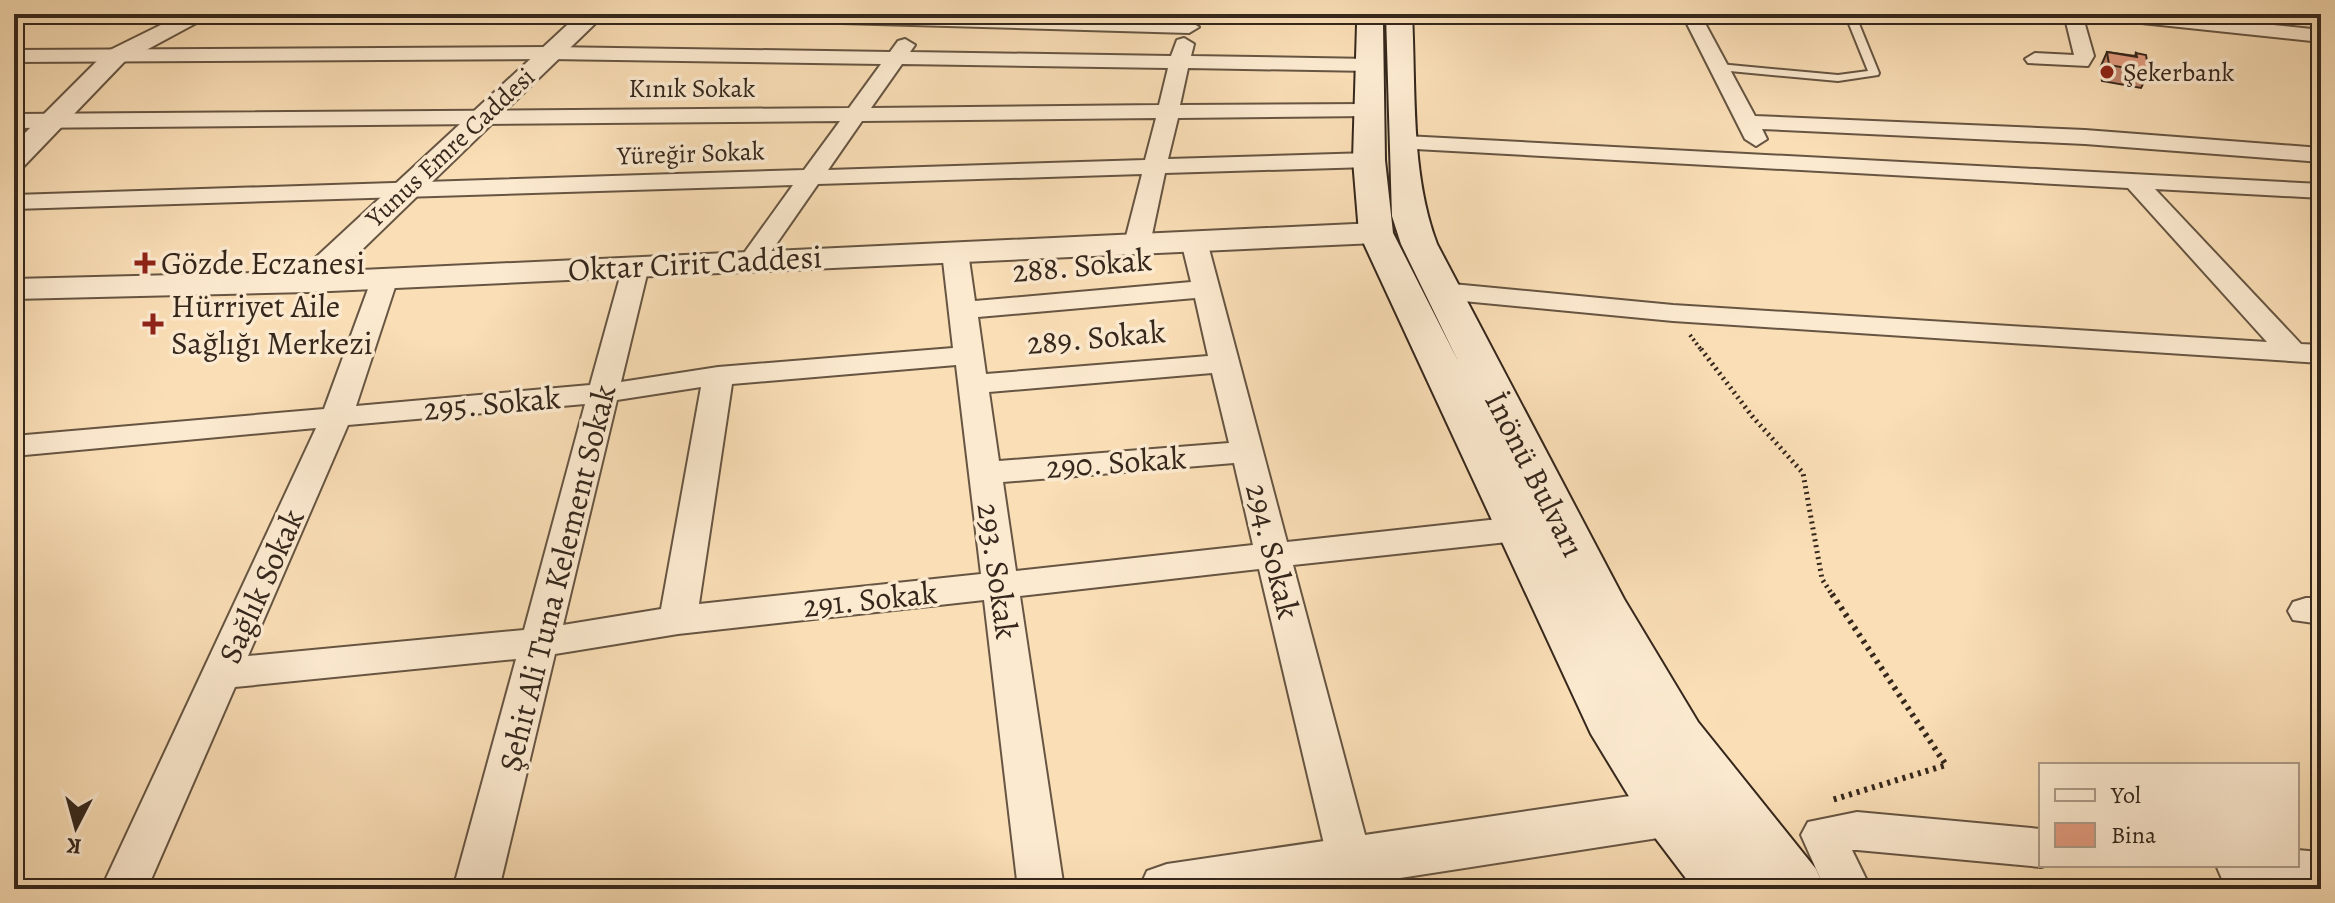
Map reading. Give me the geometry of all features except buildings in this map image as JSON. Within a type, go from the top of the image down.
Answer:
[{"type":"main road","name":"İnönü Bulvarı","points":[[1368,14],[1371,65],[1369,110],[1409,216],[1442,291],[1601,603],[1670,724],[1713,788],[1794,889]]},
{"type":"main road","name":"İnönü Bulvarı","points":[[1399,14],[1387,152],[1376,233],[1619,734],[1671,813],[1731,889]]},
{"type":"street","points":[[14,160],[115,57],[201,14]]},
{"type":"street","name":"Yunus Emre Caddesi","points":[[309,282],[593,14]]},
{"type":"street","points":[[739,14],[1192,20],[1137,244]]},
{"type":"street","points":[[1691,14],[1768,163]]},
{"type":"street","points":[[2035,59],[2081,62],[2084,56],[2073,14]]},
{"type":"street","points":[[2113,14],[2321,36]]},
{"type":"street","points":[[752,260],[925,16]]},
{"type":"street","points":[[14,56],[550,53],[1371,65]]},
{"type":"street","name":"Kınık Sokak","points":[[14,121],[1369,110]]},
{"type":"street","points":[[1747,122],[2072,136],[2321,155]]},
{"type":"street","name":"Yüreğir Sokak","points":[[14,202],[1155,167],[1387,152],[1768,163],[2321,191]]},
{"type":"street","points":[[2136,183],[2292,352]]},
{"type":"street","name":"Oktar Cirit Caddesi","points":[[14,289],[309,282],[1376,233]]},
{"type":"street","name":"294. Sokak","points":[[1194,241],[1350,861]]},
{"type":"street","name":"293. Sokak","points":[[955,252],[1041,889]]},
{"type":"street","name":"Şehit Ali Tuna Kelement Sokak","points":[[476,889],[542,642],[636,266]]},
{"type":"street","name":"Sağlık Sokak","points":[[124,889],[337,416],[385,278]]},
{"type":"street","name":"288. Sokak","points":[[963,310],[1206,289]]},
{"type":"street","points":[[1442,291],[1673,313],[2321,354]]},
{"type":"street","name":"289. Sokak","points":[[971,370],[1225,363]]},
{"type":"street","name":"295. Sokak","points":[[14,446],[605,393],[718,376],[971,370]]},
{"type":"street","points":[[678,620],[718,376]]},
{"type":"street","name":"290. Sokak","points":[[985,473],[1248,452]]},
{"type":"street","name":"291. Sokak","points":[[223,673],[542,642],[678,620],[1517,529]]},
{"type":"street","points":[[1167,889],[1671,813]]},
{"type":"street","points":[[1848,889],[1823,835],[1857,831],[2039,848]]},
{"type":"street","points":[[2262,867],[2321,872]]},
{"type":"lane","points":[[1719,67],[1838,78],[1874,73],[1850,14]]},
{"type":"path","points":[[1673,313],[1752,416],[1803,473],[1822,579],[1946,765],[1811,807],[1823,835]]},
{"type":"place","name":"Şekerbank","points":[[2107,72]]},
{"type":"place","name":"Gözde Eczanesi","points":[[145,263]]},
{"type":"place","name":"Hürriyet Aile Sağlığı Merkezi","points":[[153,324]]}]
